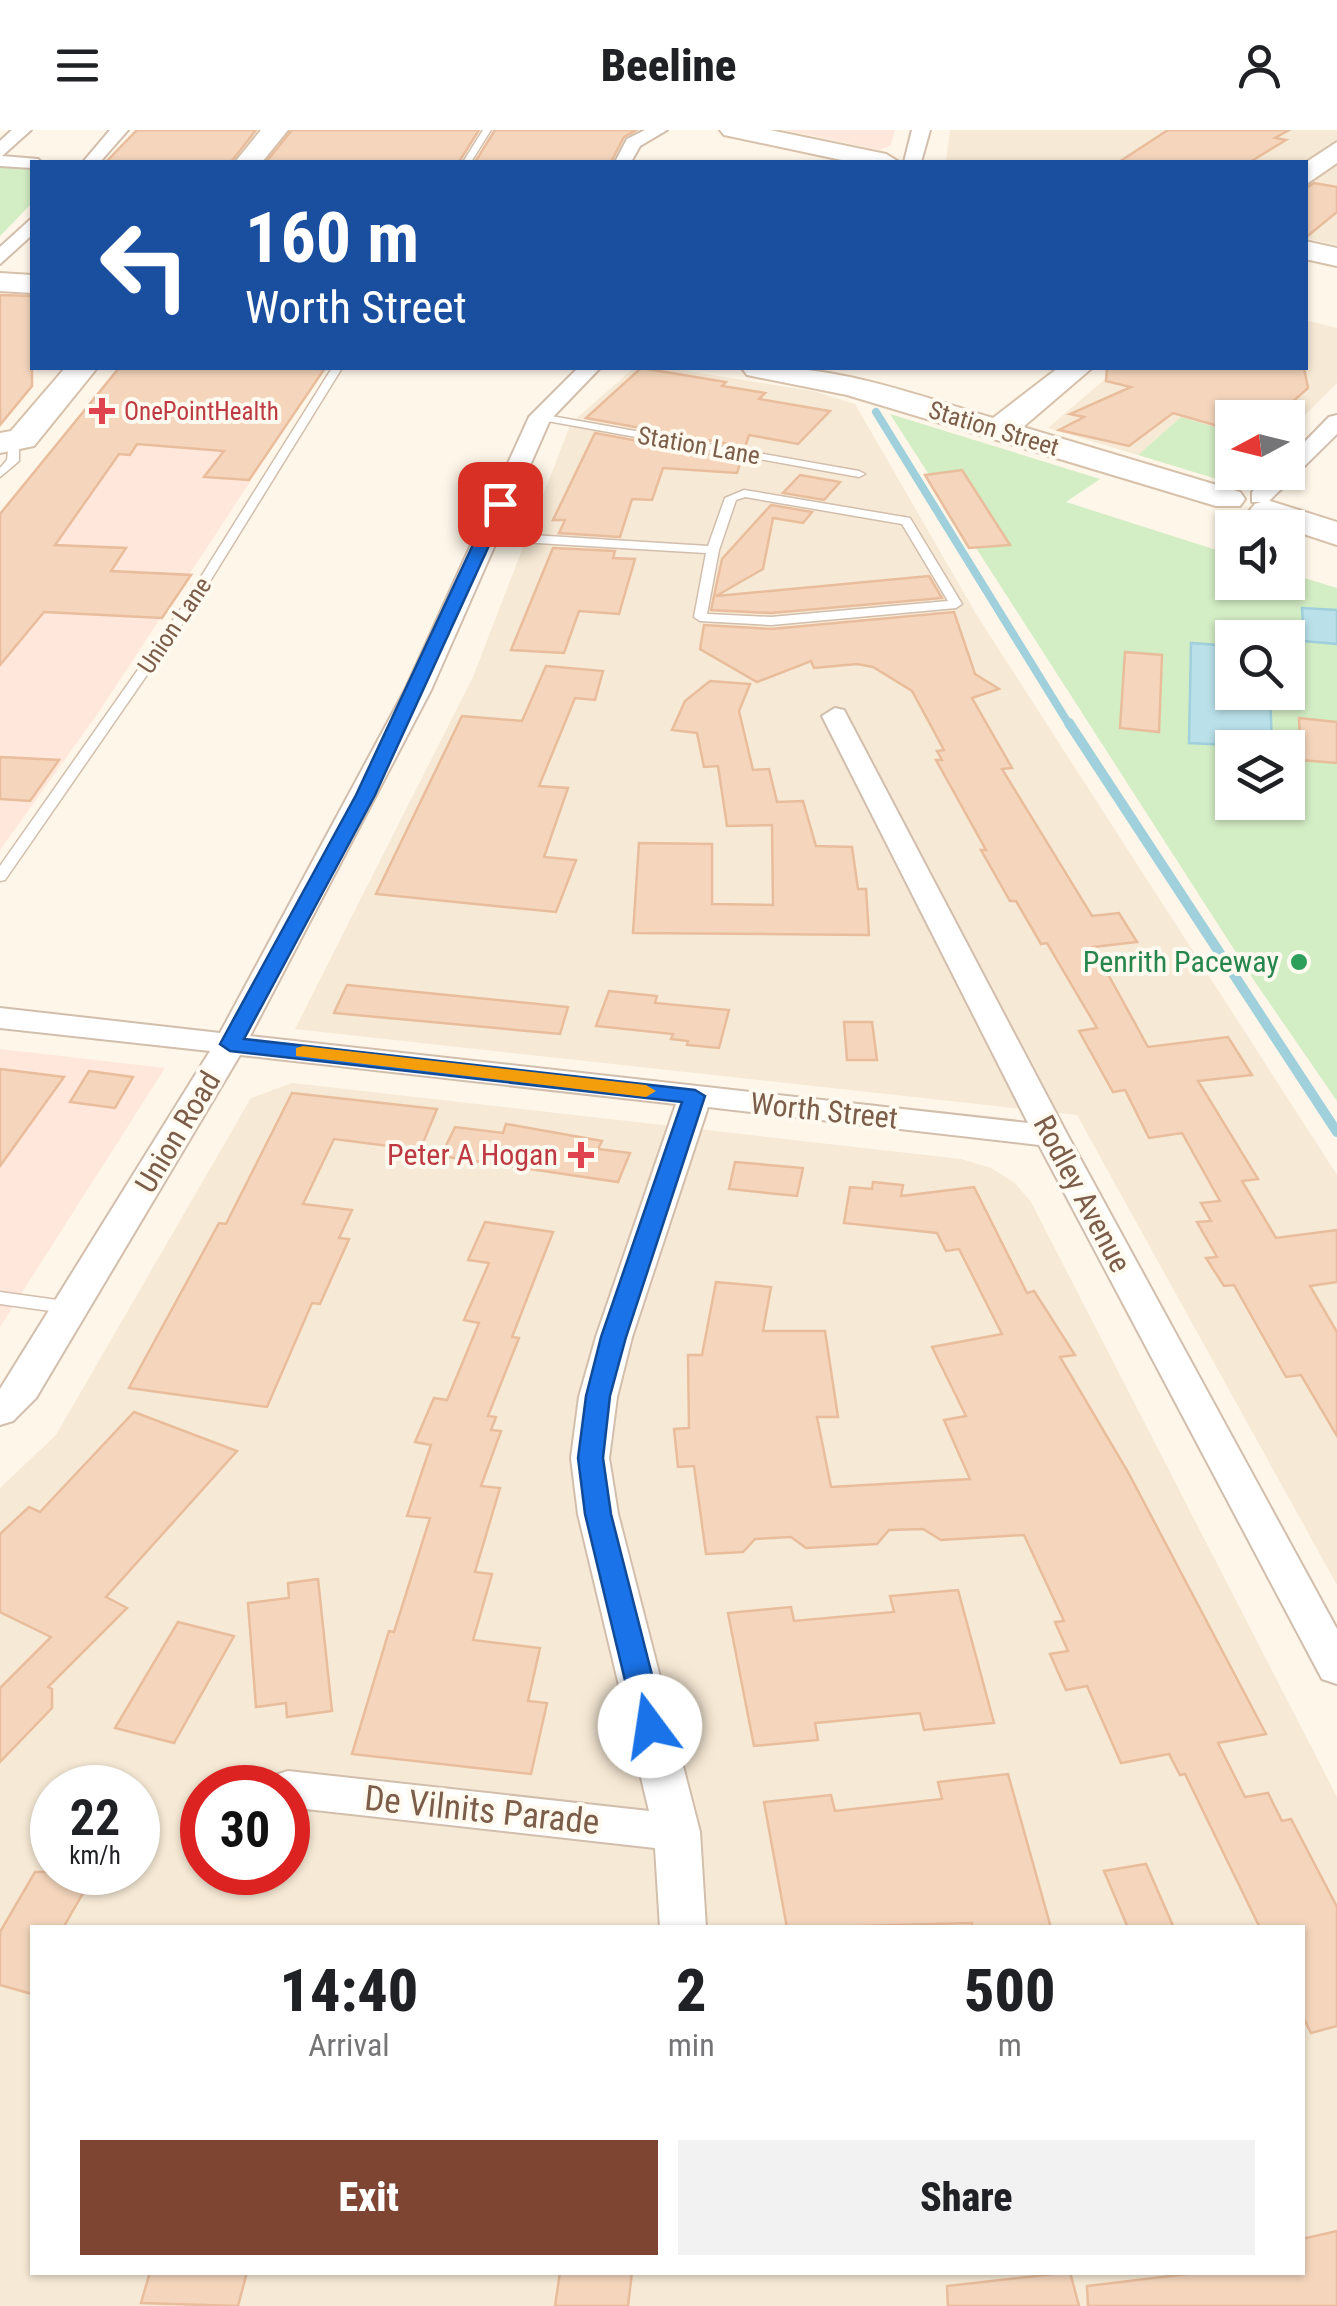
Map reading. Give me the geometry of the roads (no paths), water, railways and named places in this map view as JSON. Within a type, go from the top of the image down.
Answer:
[{"type":"street","points":[[0,151],[22,130]]},
{"type":"street","points":[[93,160],[120,130]]},
{"type":"street","points":[[250,160],[275,130]]},
{"type":"street","points":[[624,160],[632,144],[658,130]]},
{"type":"street","points":[[732,130],[876,160]]},
{"type":"street","points":[[914,160],[921,130]]},
{"type":"street","points":[[1308,174],[1337,150]]},
{"type":"street","points":[[0,161],[30,163]]},
{"type":"street","points":[[0,258],[30,226]]},
{"type":"street","points":[[1308,251],[1337,257]]},
{"type":"street","points":[[0,282],[30,284]]},
{"type":"street","points":[[4,454],[22,439],[79,370]]},
{"type":"street","name":"Union Road","points":[[0,1412],[22,1389],[230,1044],[366,795],[540,417],[588,370]]},
{"type":"street","name":"Station Street","points":[[769,370],[853,386],[1252,502],[1337,534]]},
{"type":"street","points":[[999,430],[1074,370]]},
{"type":"street","points":[[1305,454],[1337,422]]},
{"type":"street","points":[[1252,502],[1266,490]]},
{"type":"street","name":"Rodley Avenue","points":[[835,716],[1051,1136],[1337,1668]]},
{"type":"street","name":"Worth Street","points":[[0,1018],[1051,1136]]},
{"type":"street","points":[[683,1925],[677,1832],[598,1514],[590,1458],[598,1396],[614,1337],[695,1096]]},
{"type":"street","name":"De Vilnits Parade","points":[[310,1791],[677,1832]]},
{"type":"lane","points":[[468,160],[487,130]]},
{"type":"lane","name":"Union Lane","points":[[0,877],[184,612],[336,370]]},
{"type":"lane","name":"Station Lane","points":[[540,417],[859,474]]},
{"type":"lane","points":[[737,494],[900,519],[910,524],[956,602],[772,621],[704,618],[699,614],[713,550],[731,498],[737,494]]},
{"type":"lane","points":[[486,536],[713,550]]},
{"type":"lane","points":[[0,1298],[72,1308]]},
{"type":"water","points":[[1302,608],[1337,610],[1337,644],[1305,641]]},
{"type":"water","points":[[1191,643],[1215,645],[1215,710],[1271,710],[1271,730],[1215,730],[1215,744],[1189,743]]},
{"type":"waterway","points":[[876,412],[1070,726]]},
{"type":"waterway","points":[[1069,723],[1337,1132]]},
{"type":"place","name":"OnePointHealth","points":[[102,411]]},
{"type":"place","name":"Penrith Paceway","points":[[1299,962]]},
{"type":"place","name":"Peter A Hogan","points":[[581,1155]]}]
